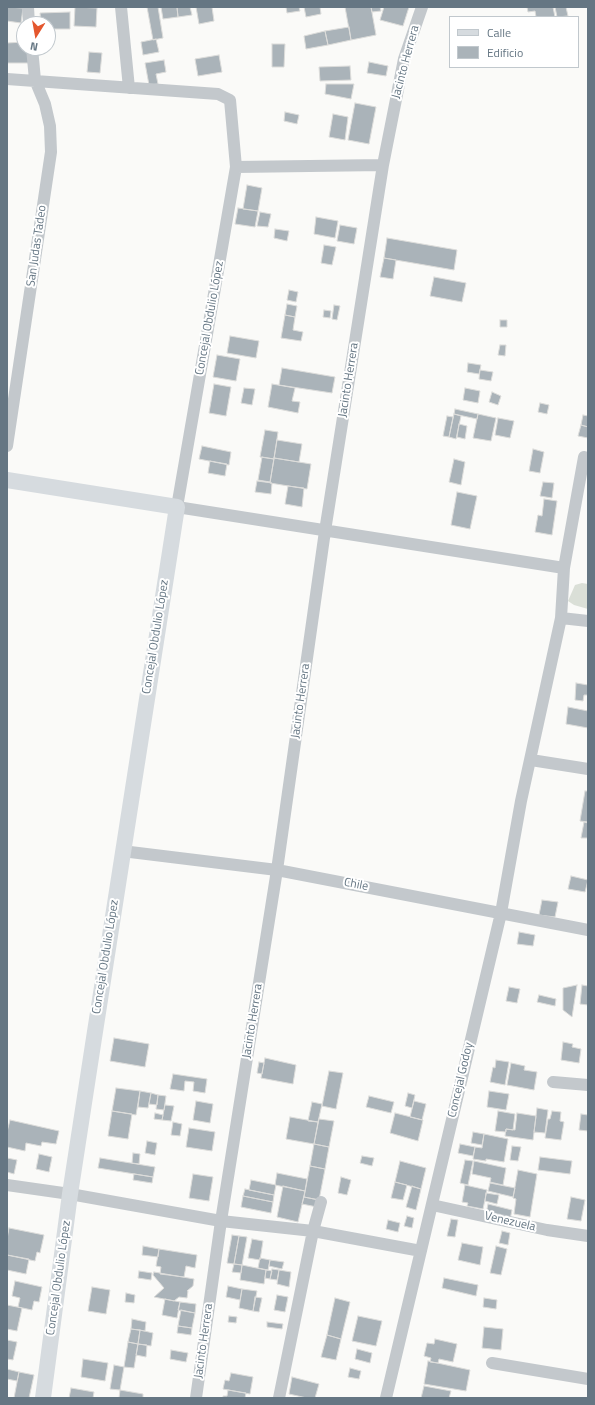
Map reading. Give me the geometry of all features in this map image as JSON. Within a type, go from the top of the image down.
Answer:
[{"type":"street","points":[[121,7],[129,88]]},
{"type":"street","name":"Jacinto Herrera","points":[[196,1398],[221,1221],[277,870],[325,531],[383,165],[404,59],[422,7]]},
{"type":"street","name":"San Judas Tadeo","points":[[7,446],[51,152],[50,126],[45,104],[35,80],[33,56]]},
{"type":"street","name":"Concejal Obdulio López","points":[[7,79],[218,94],[230,100],[236,167],[177,507],[122,851],[70,1194],[43,1398]]},
{"type":"street","points":[[236,167],[383,165]]},
{"type":"street","name":"Concejal Godoy","points":[[386,1398],[501,913],[515,832],[561,618],[564,568],[586,458]]},
{"type":"street","points":[[7,480],[564,568]]},
{"type":"street","points":[[561,618],[588,621]]},
{"type":"street","points":[[531,760],[588,769]]},
{"type":"street","name":"Chile","points":[[122,851],[277,870],[588,930]]},
{"type":"street","points":[[553,1082],[588,1085]]},
{"type":"street","points":[[7,1185],[70,1194],[221,1221],[313,1231],[422,1251]]},
{"type":"street","points":[[279,1398],[313,1231],[321,1202]]},
{"type":"street","name":"Venezuela","points":[[432,1205],[547,1230],[588,1236]]},
{"type":"street","points":[[492,1363],[588,1379]]},
{"type":"shaded area","points":[[582,583],[588,584],[588,609],[574,605],[568,601],[575,585]]},
{"type":"building","points":[[7,7],[23,8],[22,16],[16,16],[16,22],[7,21]]},
{"type":"building","points":[[75,7],[97,8],[96,27],[74,26]]},
{"type":"building","points":[[147,7],[158,7],[163,38],[153,40]]},
{"type":"building","points":[[161,7],[177,7],[178,17],[163,19]]},
{"type":"building","points":[[177,7],[190,7],[192,15],[178,17]]},
{"type":"building","points":[[196,7],[212,7],[214,21],[199,24]]},
{"type":"building","points":[[286,7],[299,7],[300,11],[287,13]]},
{"type":"building","points":[[304,7],[320,7],[321,14],[306,17]]},
{"type":"building","points":[[345,7],[371,7],[376,35],[351,40]]},
{"type":"building","points":[[371,7],[380,7],[381,11],[372,12]]},
{"type":"building","points":[[384,7],[409,7],[403,26],[380,20]]},
{"type":"building","points":[[527,7],[553,7],[555,16],[536,16],[535,11],[528,12]]},
{"type":"building","points":[[555,7],[566,7],[568,16],[557,16]]},
{"type":"building","points":[[70,12],[70,29],[56,29],[56,16],[40,16],[40,13]]},
{"type":"building","points":[[349,27],[351,40],[328,45],[325,31]]},
{"type":"building","points":[[325,31],[328,45],[306,49],[304,36]]},
{"type":"building","points":[[156,39],[159,52],[143,55],[141,42]]},
{"type":"building","points":[[16,42],[16,56],[29,56],[29,63],[7,63],[7,43]]},
{"type":"building","points":[[272,44],[285,44],[284,67],[272,67]]},
{"type":"building","points":[[89,52],[102,53],[100,73],[87,72]]},
{"type":"building","points":[[219,55],[222,72],[198,76],[195,59]]},
{"type":"building","points":[[164,60],[166,72],[156,74],[158,84],[149,85],[145,63]]},
{"type":"building","points":[[369,62],[388,66],[386,76],[367,73]]},
{"type":"building","points":[[350,66],[351,80],[320,81],[319,67]]},
{"type":"building","points":[[326,84],[354,84],[351,99],[325,94]]},
{"type":"building","points":[[355,103],[376,107],[369,144],[348,140]]},
{"type":"building","points":[[285,112],[299,115],[297,124],[284,121]]},
{"type":"building","points":[[333,114],[348,117],[345,140],[329,137]]},
{"type":"building","points":[[247,185],[262,188],[258,211],[243,209]]},
{"type":"building","points":[[238,208],[258,211],[255,227],[235,224]]},
{"type":"building","points":[[260,212],[271,214],[268,227],[257,226]]},
{"type":"building","points":[[316,217],[338,221],[335,238],[314,234]]},
{"type":"building","points":[[340,225],[357,228],[354,244],[337,241]]},
{"type":"building","points":[[275,229],[289,231],[287,241],[274,238]]},
{"type":"building","points":[[387,238],[457,250],[454,270],[384,258]]},
{"type":"building","points":[[324,245],[336,247],[332,265],[321,263]]},
{"type":"building","points":[[384,258],[396,260],[393,279],[380,277]]},
{"type":"building","points":[[434,277],[466,283],[462,302],[430,296]]},
{"type":"building","points":[[289,290],[298,292],[296,302],[287,300]]},
{"type":"building","points":[[287,304],[297,306],[295,317],[285,315]]},
{"type":"building","points":[[334,305],[340,306],[337,320],[332,319]]},
{"type":"building","points":[[324,310],[331,311],[330,318],[323,317]]},
{"type":"building","points":[[285,315],[295,317],[293,330],[303,332],[301,341],[281,338]]},
{"type":"building","points":[[500,320],[507,320],[507,327],[500,327]]},
{"type":"building","points":[[230,336],[259,341],[256,358],[227,353]]},
{"type":"building","points":[[500,345],[506,345],[505,356],[498,355]]},
{"type":"building","points":[[217,355],[240,359],[236,381],[213,377]]},
{"type":"building","points":[[468,363],[481,365],[479,374],[467,372]]},
{"type":"building","points":[[282,368],[335,377],[332,393],[279,385]]},
{"type":"building","points":[[480,370],[493,372],[491,381],[479,379]]},
{"type":"building","points":[[214,384],[231,387],[226,416],[209,413]]},
{"type":"building","points":[[272,384],[295,388],[292,401],[300,402],[298,413],[268,407]]},
{"type":"building","points":[[244,388],[255,389],[252,405],[241,403]]},
{"type":"building","points":[[465,388],[480,391],[478,403],[463,400]]},
{"type":"building","points":[[492,392],[501,396],[498,405],[489,402]]},
{"type":"building","points":[[540,403],[549,405],[547,414],[538,412]]},
{"type":"building","points":[[455,409],[478,414],[477,419],[454,414]]},
{"type":"building","points":[[454,414],[461,416],[456,439],[449,437]]},
{"type":"building","points":[[478,414],[496,418],[491,441],[473,438]]},
{"type":"building","points":[[583,415],[588,416],[588,427],[581,425]]},
{"type":"building","points":[[447,416],[453,417],[449,437],[443,436]]},
{"type":"building","points":[[498,418],[514,421],[510,438],[495,435]]},
{"type":"building","points":[[459,424],[467,426],[465,439],[457,437]]},
{"type":"building","points":[[581,425],[588,427],[588,438],[578,436]]},
{"type":"building","points":[[265,430],[278,432],[274,459],[260,457]]},
{"type":"building","points":[[277,440],[302,444],[299,462],[274,458]]},
{"type":"building","points":[[202,446],[231,452],[229,465],[199,459]]},
{"type":"building","points":[[533,449],[544,452],[540,473],[529,471]]},
{"type":"building","points":[[262,457],[274,459],[270,482],[258,480]]},
{"type":"building","points":[[274,458],[311,464],[307,489],[270,483]]},
{"type":"building","points":[[454,459],[465,462],[461,485],[449,482]]},
{"type":"building","points":[[210,461],[227,464],[225,476],[208,473]]},
{"type":"building","points":[[257,481],[272,483],[271,494],[255,492]]},
{"type":"building","points":[[543,482],[554,483],[552,498],[540,496]]},
{"type":"building","points":[[288,486],[304,488],[302,507],[285,504]]},
{"type":"building","points":[[457,492],[477,496],[470,529],[451,525]]},
{"type":"building","points":[[544,499],[557,501],[552,535],[535,532],[538,515],[542,516]]},
{"type":"building","points":[[576,683],[588,685],[588,695],[584,695],[583,701],[575,700]]},
{"type":"building","points":[[568,707],[588,711],[588,728],[566,724]]},
{"type":"building","points":[[585,791],[588,791],[588,822],[580,821]]},
{"type":"building","points":[[584,822],[588,823],[588,838],[581,838]]},
{"type":"building","points":[[571,876],[588,880],[585,892],[568,889]]},
{"type":"building","points":[[542,900],[558,902],[555,917],[539,915]]},
{"type":"building","points":[[519,932],[535,935],[533,946],[517,944]]},
{"type":"building","points":[[577,985],[572,1017],[563,1010],[563,988]]},
{"type":"building","points":[[582,985],[588,986],[588,1005],[580,1004]]},
{"type":"building","points":[[509,987],[520,989],[517,1003],[506,1001]]},
{"type":"building","points":[[539,995],[556,999],[555,1006],[537,1002]]},
{"type":"building","points":[[114,1038],[149,1044],[145,1067],[110,1061]]},
{"type":"building","points":[[563,1042],[573,1044],[572,1047],[581,1049],[579,1063],[561,1060]]},
{"type":"building","points":[[265,1058],[296,1065],[293,1084],[261,1078]]},
{"type":"building","points":[[496,1060],[509,1062],[505,1085],[490,1082]]},
{"type":"building","points":[[259,1062],[264,1063],[262,1074],[257,1073]]},
{"type":"building","points":[[511,1063],[525,1066],[524,1070],[537,1072],[534,1090],[507,1085]]},
{"type":"building","points":[[329,1071],[343,1073],[336,1109],[322,1106]]},
{"type":"building","points":[[173,1074],[207,1079],[205,1093],[193,1091],[194,1082],[185,1081],[184,1091],[170,1089]]},
{"type":"building","points":[[116,1088],[140,1091],[136,1115],[112,1111]]},
{"type":"building","points":[[140,1091],[151,1093],[148,1108],[138,1107]]},
{"type":"building","points":[[489,1091],[509,1094],[506,1110],[487,1107]]},
{"type":"building","points":[[151,1093],[158,1095],[157,1105],[149,1104]]},
{"type":"building","points":[[408,1093],[415,1095],[412,1108],[405,1106]]},
{"type":"building","points":[[158,1095],[166,1096],[164,1110],[156,1109]]},
{"type":"building","points":[[369,1096],[394,1102],[391,1113],[366,1107]]},
{"type":"building","points":[[196,1101],[213,1104],[210,1123],[193,1120]]},
{"type":"building","points":[[414,1101],[426,1104],[422,1120],[410,1117]]},
{"type":"building","points":[[312,1102],[322,1104],[318,1122],[308,1121]]},
{"type":"building","points":[[165,1105],[174,1106],[171,1121],[162,1120]]},
{"type":"building","points":[[537,1108],[548,1110],[545,1133],[534,1132]]},
{"type":"building","points":[[112,1111],[132,1114],[128,1139],[108,1136]]},
{"type":"building","points":[[498,1111],[515,1114],[513,1130],[506,1129],[506,1132],[495,1131]]},
{"type":"building","points":[[552,1111],[561,1112],[560,1121],[564,1122],[561,1140],[545,1138],[548,1119],[550,1119]]},
{"type":"building","points":[[155,1113],[163,1115],[162,1120],[154,1119]]},
{"type":"building","points":[[395,1113],[423,1120],[418,1141],[390,1133]]},
{"type":"building","points":[[517,1113],[536,1116],[533,1140],[505,1136],[506,1129],[515,1130]]},
{"type":"building","points":[[581,1114],[588,1115],[588,1131],[579,1130]]},
{"type":"building","points":[[290,1117],[318,1122],[314,1144],[286,1139]]},
{"type":"building","points":[[319,1119],[334,1121],[329,1147],[314,1144]]},
{"type":"building","points":[[10,1120],[59,1131],[56,1144],[42,1142],[41,1146],[26,1143],[25,1151],[7,1147],[7,1132]]},
{"type":"building","points":[[173,1122],[182,1124],[180,1136],[171,1135]]},
{"type":"building","points":[[189,1128],[215,1132],[212,1151],[186,1147]]},
{"type":"building","points":[[473,1132],[484,1134],[482,1145],[471,1143]]},
{"type":"building","points":[[484,1134],[508,1139],[504,1162],[486,1159],[486,1161],[473,1159],[475,1147],[482,1148]]},
{"type":"building","points":[[147,1141],[157,1143],[155,1155],[145,1153]]},
{"type":"building","points":[[314,1144],[329,1147],[325,1169],[310,1166]]},
{"type":"building","points":[[460,1144],[475,1147],[473,1156],[458,1153]]},
{"type":"building","points":[[512,1146],[521,1147],[518,1161],[510,1160]]},
{"type":"building","points":[[133,1153],[140,1154],[139,1164],[132,1163]]},
{"type":"building","points":[[39,1154],[52,1157],[49,1172],[36,1169]]},
{"type":"building","points":[[362,1156],[374,1158],[372,1166],[360,1163]]},
{"type":"building","points":[[540,1157],[572,1161],[570,1174],[538,1170]]},
{"type":"building","points":[[7,1158],[17,1160],[14,1174],[7,1172]]},
{"type":"building","points":[[100,1158],[155,1167],[153,1177],[98,1168]]},
{"type":"building","points":[[465,1160],[473,1161],[468,1185],[460,1183]]},
{"type":"building","points":[[400,1161],[426,1168],[421,1189],[395,1182]]},
{"type":"building","points":[[474,1161],[506,1168],[503,1185],[490,1182],[491,1178],[472,1174]]},
{"type":"building","points":[[310,1166],[325,1169],[319,1200],[304,1197]]},
{"type":"building","points":[[518,1170],[537,1174],[530,1217],[514,1214],[516,1199],[513,1198]]},
{"type":"building","points":[[277,1173],[307,1179],[305,1191],[275,1185]]},
{"type":"building","points":[[134,1174],[153,1177],[152,1183],[133,1180]]},
{"type":"building","points":[[193,1174],[213,1177],[209,1201],[189,1198]]},
{"type":"building","points":[[341,1177],[351,1180],[347,1195],[338,1193]]},
{"type":"building","points":[[251,1180],[276,1185],[274,1195],[249,1190]]},
{"type":"building","points":[[395,1182],[407,1185],[403,1200],[391,1198]]},
{"type":"building","points":[[490,1183],[515,1188],[513,1197],[488,1191]]},
{"type":"building","points":[[465,1185],[487,1190],[483,1209],[467,1206],[468,1203],[462,1202]]},
{"type":"building","points":[[283,1186],[305,1191],[298,1222],[277,1217]]},
{"type":"building","points":[[412,1186],[421,1189],[416,1210],[406,1207]]},
{"type":"building","points":[[245,1189],[274,1195],[273,1202],[243,1196]]},
{"type":"building","points":[[486,1193],[499,1195],[497,1204],[485,1201]]},
{"type":"building","points":[[243,1196],[273,1202],[271,1213],[241,1207]]},
{"type":"building","points":[[304,1197],[319,1200],[317,1207],[302,1204]]},
{"type":"building","points":[[571,1197],[585,1200],[581,1221],[567,1219]]},
{"type":"building","points":[[488,1204],[512,1210],[510,1220],[486,1214]]},
{"type":"building","points":[[407,1216],[414,1218],[412,1228],[404,1226]]},
{"type":"building","points":[[451,1219],[458,1220],[455,1237],[447,1236]]},
{"type":"building","points":[[388,1220],[400,1223],[398,1232],[386,1229]]},
{"type":"building","points":[[9,1228],[44,1235],[40,1253],[37,1252],[35,1261],[7,1255]]},
{"type":"building","points":[[502,1231],[510,1233],[508,1245],[499,1243]]},
{"type":"building","points":[[232,1235],[239,1236],[234,1264],[227,1263]]},
{"type":"building","points":[[239,1236],[247,1237],[242,1265],[234,1264]]},
{"type":"building","points":[[252,1239],[263,1241],[260,1260],[248,1258]]},
{"type":"building","points":[[462,1243],[483,1247],[480,1265],[458,1260]]},
{"type":"building","points":[[143,1246],[159,1249],[158,1257],[142,1255]]},
{"type":"building","points":[[496,1246],[507,1249],[501,1275],[490,1273]]},
{"type":"building","points":[[159,1249],[197,1255],[195,1268],[186,1266],[184,1277],[160,1274],[161,1267],[156,1266]]},
{"type":"building","points":[[7,1255],[29,1259],[26,1274],[7,1270]]},
{"type":"building","points":[[260,1258],[270,1260],[268,1270],[258,1268]]},
{"type":"building","points":[[270,1260],[284,1262],[282,1269],[269,1266]]},
{"type":"building","points":[[234,1264],[242,1265],[241,1273],[232,1272]]},
{"type":"building","points":[[242,1265],[266,1270],[264,1284],[240,1280]]},
{"type":"building","points":[[272,1269],[279,1270],[277,1280],[270,1279]]},
{"type":"building","points":[[266,1270],[272,1271],[270,1279],[265,1278]]},
{"type":"building","points":[[279,1270],[291,1272],[289,1287],[277,1284]]},
{"type":"building","points":[[139,1271],[152,1273],[151,1280],[138,1278]]},
{"type":"building","points":[[154,1272],[194,1279],[193,1286],[187,1291],[187,1298],[179,1297],[174,1301],[154,1297],[164,1288],[153,1275]]},
{"type":"building","points":[[444,1278],[478,1285],[476,1296],[442,1288]]},
{"type":"building","points":[[15,1281],[42,1287],[39,1302],[34,1301],[32,1310],[18,1307],[20,1298],[12,1296]]},
{"type":"building","points":[[228,1286],[242,1289],[240,1300],[226,1297]]},
{"type":"building","points":[[92,1287],[110,1290],[106,1314],[88,1311]]},
{"type":"building","points":[[242,1289],[257,1291],[253,1311],[239,1308]]},
{"type":"building","points":[[126,1293],[135,1295],[134,1303],[125,1302]]},
{"type":"building","points":[[277,1295],[288,1297],[285,1312],[274,1310]]},
{"type":"building","points":[[255,1297],[262,1298],[259,1312],[253,1311]]},
{"type":"building","points":[[335,1298],[350,1302],[341,1339],[327,1335]]},
{"type":"building","points":[[484,1298],[497,1300],[496,1309],[483,1307]]},
{"type":"building","points":[[165,1299],[180,1302],[177,1318],[162,1315]]},
{"type":"building","points":[[180,1302],[196,1304],[195,1313],[178,1310]]},
{"type":"building","points":[[7,1305],[22,1308],[17,1331],[7,1329]]},
{"type":"building","points":[[181,1310],[195,1313],[192,1328],[178,1326]]},
{"type":"building","points":[[229,1316],[237,1317],[236,1323],[228,1322]]},
{"type":"building","points":[[358,1316],[382,1321],[376,1346],[352,1341]]},
{"type":"building","points":[[132,1319],[146,1322],[145,1331],[131,1329]]},
{"type":"building","points":[[267,1322],[283,1324],[282,1329],[267,1327]]},
{"type":"building","points":[[178,1326],[192,1328],[191,1335],[177,1333]]},
{"type":"building","points":[[484,1327],[503,1329],[501,1350],[482,1348]]},
{"type":"building","points":[[131,1329],[140,1330],[138,1344],[128,1342]]},
{"type":"building","points":[[140,1330],[153,1333],[151,1346],[138,1344]]},
{"type":"building","points":[[327,1335],[341,1339],[336,1360],[321,1357]]},
{"type":"building","points":[[435,1339],[457,1344],[453,1362],[439,1359],[438,1363],[430,1362],[431,1358],[424,1356],[427,1343],[434,1344]]},
{"type":"building","points":[[7,1340],[17,1342],[13,1360],[7,1359]]},
{"type":"building","points":[[128,1342],[138,1344],[134,1368],[124,1367]]},
{"type":"building","points":[[138,1344],[147,1345],[146,1357],[136,1355]]},
{"type":"building","points":[[357,1349],[372,1353],[370,1363],[355,1359]]},
{"type":"building","points":[[171,1350],[188,1353],[186,1362],[170,1359]]},
{"type":"building","points":[[83,1359],[108,1363],[105,1381],[81,1377]]},
{"type":"building","points":[[428,1361],[470,1370],[466,1391],[424,1384]]},
{"type":"building","points":[[114,1365],[124,1367],[120,1390],[110,1389]]},
{"type":"building","points":[[350,1368],[361,1371],[359,1379],[348,1377]]},
{"type":"building","points":[[7,1369],[19,1372],[17,1381],[7,1379]]},
{"type":"building","points":[[19,1372],[34,1375],[29,1398],[14,1398]]},
{"type":"building","points":[[231,1373],[253,1377],[250,1394],[223,1389],[225,1380],[229,1381]]},
{"type":"building","points":[[292,1377],[319,1384],[315,1398],[307,1398],[289,1394]]},
{"type":"building","points":[[424,1386],[451,1391],[449,1398],[421,1398]]},
{"type":"building","points":[[71,1388],[94,1392],[93,1398],[69,1398]]},
{"type":"building","points":[[120,1390],[143,1394],[143,1398],[119,1398]]},
{"type":"building","points":[[228,1390],[246,1393],[245,1398],[223,1398],[223,1396],[227,1396]]}]
